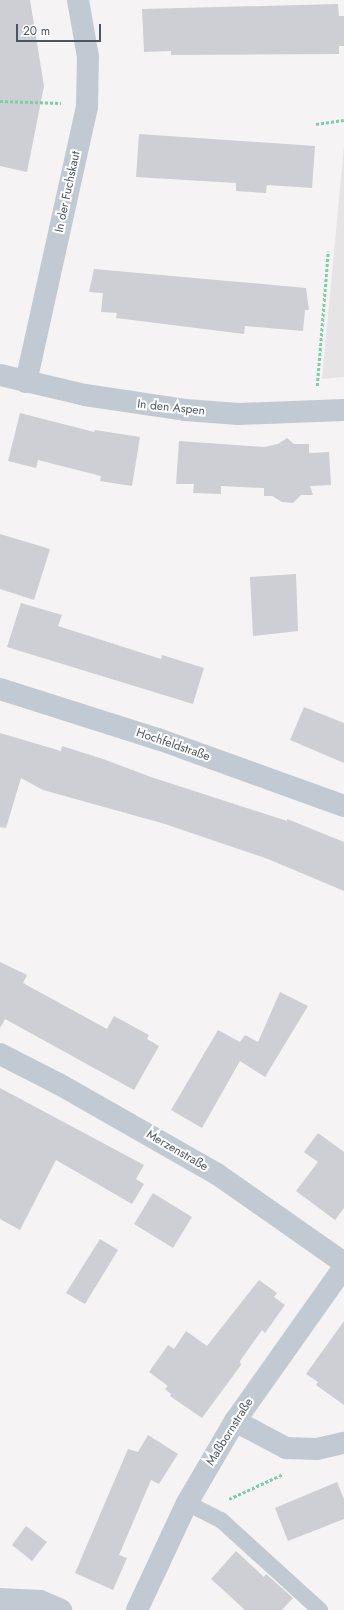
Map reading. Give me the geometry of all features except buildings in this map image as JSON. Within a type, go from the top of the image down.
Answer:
[{"type":"street","name":"In der Fuchskaut","points":[[26,382],[87,107],[88,57],[78,0]]},
{"type":"street","name":"In den Aspen","points":[[0,375],[26,382],[140,405],[185,410],[239,414],[344,410]]},
{"type":"street","name":"Hochfeldstraße","points":[[0,688],[158,739],[344,806]]},
{"type":"street","name":"Merzenstraße","points":[[0,1054],[60,1084],[217,1174],[344,1263]]},
{"type":"street","name":"Maßbornstraße","points":[[137,1610],[196,1507],[235,1421],[344,1267]]},
{"type":"street","points":[[235,1421],[286,1448],[317,1449],[344,1443]]},
{"type":"street","points":[[0,1599],[40,1601],[61,1610]]},
{"type":"lane","points":[[196,1507],[221,1520],[320,1610]]},
{"type":"path","points":[[0,101],[65,103],[87,107]]},
{"type":"path","points":[[316,124],[344,120]]},
{"type":"path","points":[[315,412],[328,250]]},
{"type":"path","points":[[196,1507],[252,1487],[297,1468],[317,1449]]},
{"type":"shaded area","points":[[344,146],[344,377],[322,379]]}]
